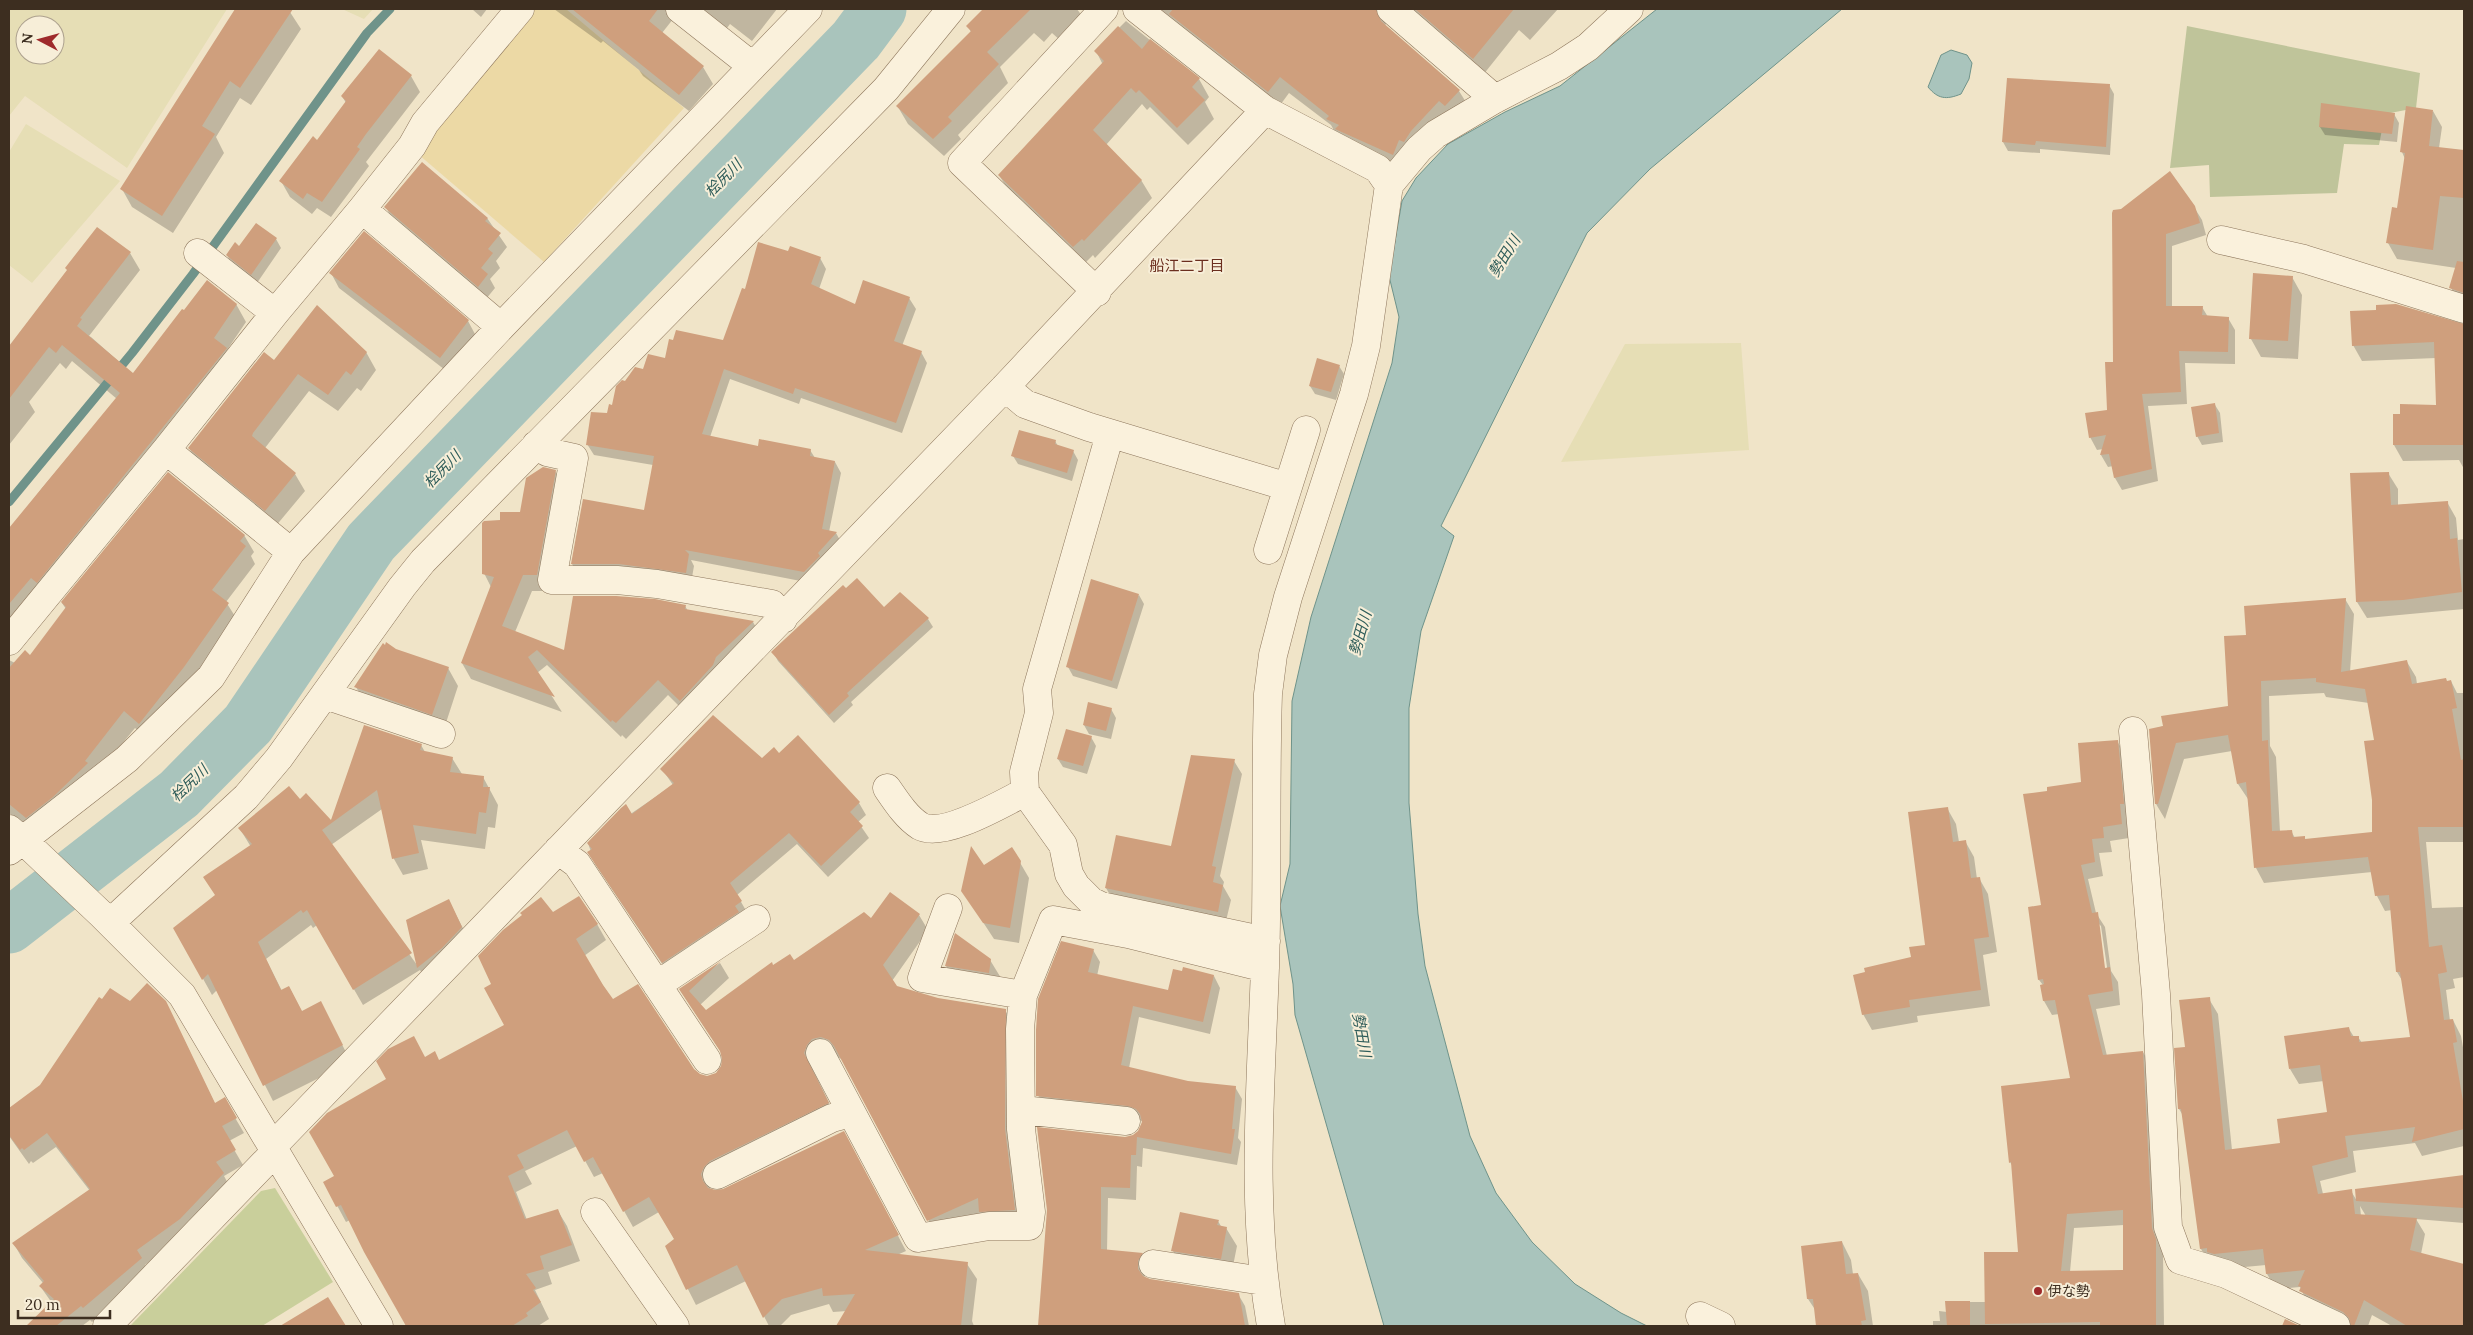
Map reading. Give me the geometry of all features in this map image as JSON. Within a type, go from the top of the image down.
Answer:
[{"type":"street","points":[[9,641],[412,146],[424,123],[520,9]]},
{"type":"street","points":[[680,9],[751,65]]},
{"type":"street","points":[[379,1326],[275,1148],[182,995],[106,919],[17,841],[127,759],[211,678],[291,552],[501,327],[751,65],[808,9]]},
{"type":"street","points":[[106,919],[246,797],[279,758],[402,587],[423,561],[886,89],[952,9]]},
{"type":"street","points":[[1096,292],[962,163],[1104,9]]},
{"type":"street","points":[[1137,9],[1265,110],[1378,169],[1389,185]]},
{"type":"street","points":[[1390,9],[1495,99]]},
{"type":"street","points":[[1271,1326],[1263,1282],[1258,1224],[1257,1165],[1266,941],[1268,694],[1273,655],[1288,597],[1354,394],[1366,346],[1389,185],[1419,149],[1436,134],[1495,99],[1560,66],[1588,47],[1621,11]]},
{"type":"street","points":[[107,1326],[558,850],[1005,388],[1265,110]]},
{"type":"street","points":[[362,208],[501,327]]},
{"type":"street","points":[[2221,240],[2304,258],[2464,309]]},
{"type":"street","points":[[206,259],[275,313]]},
{"type":"street","points":[[1005,388],[1025,404],[1110,434],[1288,487]]},
{"type":"street","points":[[1268,550],[1306,430]]},
{"type":"street","points":[[1110,434],[1037,689],[1039,713],[1024,772],[1025,792],[1063,845],[1069,874],[1076,886],[1091,900],[1101,906],[1266,941]]},
{"type":"street","points":[[536,445],[547,452],[574,458],[552,580],[617,580],[657,584],[772,604],[783,619]]},
{"type":"street","points":[[166,450],[291,552]]},
{"type":"street","points":[[325,695],[441,734]]},
{"type":"street","points":[[2133,730],[2156,994],[2168,1227],[2180,1260],[2226,1274],[2336,1326]]},
{"type":"street","points":[[887,788],[906,815],[922,827],[945,829],[1025,792]]},
{"type":"street","points":[[558,850],[577,864],[707,1060]]},
{"type":"street","points":[[948,908],[922,978],[1023,995]]},
{"type":"street","points":[[657,985],[756,919]]},
{"type":"street","points":[[820,1053],[918,1238],[989,1226],[1029,1226],[1031,1212],[1021,1129],[1020,1029],[1023,995],[1053,920],[1128,934],[1265,968]]},
{"type":"street","points":[[1022,1110],[1126,1122]]},
{"type":"street","points":[[717,1175],[832,1118],[851,1113]]},
{"type":"street","points":[[595,1212],[675,1326]]},
{"type":"street","points":[[1153,1264],[1263,1282]]},
{"type":"shaded area","points":[[9,9],[227,9],[127,168],[25,96],[9,116]]},
{"type":"shaded area","points":[[342,9],[373,9],[364,19]]},
{"type":"shaded area","points":[[26,124],[120,181],[32,283],[9,265],[9,152]]},
{"type":"shaded area","points":[[1741,343],[1749,450],[1561,462],[1625,344]]},
{"type":"green space","points":[[2187,26],[2420,73],[2416,108],[2385,114],[2379,145],[2344,144],[2337,193],[2210,197],[2209,165],[2170,168]]},
{"type":"green space","points":[[275,1188],[333,1282],[262,1326],[130,1326],[261,1191]]},
{"type":"sand","points":[[535,9],[566,9],[684,108],[544,262],[418,154]]},
{"type":"water","name":"勢田川","points":[[1657,9],[1842,9],[1650,169],[1587,233],[1441,526],[1454,536],[1421,631],[1409,708],[1409,803],[1418,914],[1425,966],[1470,1136],[1496,1193],[1532,1242],[1575,1284],[1621,1313],[1647,1326],[1384,1326],[1295,1015],[1293,984],[1280,906],[1290,864],[1292,701],[1311,617],[1392,363],[1399,317],[1389,276],[1402,201],[1416,178],[1448,144],[1505,112],[1560,86]]},
{"type":"water","points":[[1951,50],[1967,55],[1972,63],[1969,79],[1961,94],[1947,98],[1935,94],[1928,87],[1941,55]]},
{"type":"building","points":[[235,9],[293,9],[240,88],[230,81],[202,126],[215,134],[162,216],[120,189]]},
{"type":"building","points":[[572,9],[658,9],[649,21],[704,66],[679,95]]},
{"type":"building","points":[[983,9],[1031,9],[987,52],[999,64],[948,117],[952,121],[933,139],[896,106],[971,31],[966,26]]},
{"type":"building","points":[[1173,9],[1376,9],[1381,21],[1460,90],[1445,106],[1439,101],[1411,131],[1404,142],[1399,140],[1393,155],[1335,129],[1339,125],[1326,119],[1329,116],[1280,77],[1268,92],[1169,14]]},
{"type":"building","points":[[1415,9],[1514,9],[1473,59]]},
{"type":"building","points":[[1118,26],[1142,49],[1150,39],[1200,78],[1192,87],[1205,100],[1177,128],[1139,90],[1136,93],[1131,88],[1093,130],[1142,180],[1084,241],[1082,239],[1073,247],[998,175],[1104,61],[1094,51]]},
{"type":"building","points":[[379,49],[412,75],[366,134],[357,147],[360,149],[322,202],[307,193],[303,199],[279,181],[313,136],[317,140],[346,101],[341,96]]},
{"type":"building","points":[[2007,78],[2110,84],[2106,147],[2036,141],[2035,145],[2002,142]]},
{"type":"building","points":[[2321,103],[2395,113],[2392,134],[2319,127]]},
{"type":"building","points":[[2406,106],[2433,110],[2429,146],[2464,150],[2464,198],[2440,196],[2433,250],[2386,243],[2392,207],[2397,208],[2405,153],[2400,152]]},
{"type":"building","points":[[422,162],[488,218],[485,221],[501,233],[488,249],[493,253],[481,268],[488,274],[478,287],[384,207]]},
{"type":"building","points":[[2170,171],[2195,206],[2200,223],[2166,234],[2166,306],[2203,306],[2202,315],[2229,317],[2228,352],[2179,351],[2181,392],[2142,394],[2152,469],[2114,478],[2109,454],[2100,455],[2106,435],[2089,438],[2085,413],[2107,410],[2105,362],[2113,362],[2112,213],[2113,210],[2121,209]]},
{"type":"building","points":[[256,223],[277,238],[251,275],[226,255],[235,242],[239,246]]},
{"type":"building","points":[[97,227],[131,252],[80,318],[82,319],[77,326],[133,373],[182,309],[184,310],[207,280],[237,304],[214,338],[227,348],[37,583],[31,578],[9,604],[9,528],[120,393],[62,345],[56,353],[49,347],[9,399],[9,346]]},
{"type":"building","points":[[364,231],[469,320],[440,358],[329,273]]},
{"type":"building","points":[[758,242],[788,251],[790,246],[821,257],[811,284],[855,304],[863,280],[910,297],[894,341],[922,351],[896,423],[795,388],[793,394],[724,369],[702,434],[758,446],[759,439],[811,449],[810,456],[835,461],[822,529],[837,532],[818,553],[820,556],[804,572],[685,550],[689,554],[686,573],[619,564],[571,564],[583,499],[644,510],[654,456],[586,445],[591,412],[607,413],[609,404],[612,405],[616,386],[622,380],[625,381],[635,367],[643,369],[648,354],[665,358],[669,339],[673,340],[676,330],[723,340],[742,288],[745,289]]},
{"type":"building","points":[[2457,261],[2464,262],[2464,293],[2449,288]]},
{"type":"building","points":[[2253,273],[2293,276],[2288,341],[2249,339]]},
{"type":"building","points":[[2396,304],[2464,324],[2464,445],[2393,445],[2393,414],[2400,414],[2400,404],[2436,405],[2434,342],[2352,346],[2350,311],[2376,310],[2376,305]]},
{"type":"building","points":[[317,305],[367,352],[351,375],[346,371],[328,395],[298,374],[253,433],[252,436],[296,473],[265,511],[188,448],[264,352],[274,360]]},
{"type":"building","points":[[1317,358],[1340,365],[1331,392],[1309,386]]},
{"type":"building","points":[[2215,403],[2219,433],[2196,437],[2191,407]]},
{"type":"building","points":[[1019,430],[1056,440],[1055,444],[1074,450],[1067,473],[1011,456]]},
{"type":"building","points":[[543,467],[556,470],[537,575],[523,575],[502,626],[564,650],[573,596],[616,596],[655,599],[686,605],[685,609],[754,621],[716,657],[713,665],[680,701],[658,680],[616,723],[612,720],[611,722],[537,650],[528,657],[555,697],[461,663],[494,577],[482,574],[482,523],[484,521],[500,520],[500,512],[520,512],[526,478]]},
{"type":"building","points":[[168,472],[245,535],[240,541],[246,546],[212,590],[229,603],[184,667],[139,724],[124,711],[85,761],[88,763],[53,797],[26,818],[9,804],[9,668],[25,650],[30,655],[66,607],[61,602]]},
{"type":"building","points":[[2389,472],[2391,505],[2448,501],[2450,539],[2457,538],[2462,592],[2403,600],[2356,602],[2350,473]]},
{"type":"building","points":[[857,578],[884,607],[900,592],[929,618],[847,693],[849,696],[829,715],[771,652],[843,585],[846,588]]},
{"type":"building","points":[[1091,579],[1139,594],[1112,681],[1066,667]]},
{"type":"building","points":[[2346,598],[2341,672],[2407,660],[2412,684],[2446,678],[2447,681],[2451,680],[2457,708],[2452,709],[2461,760],[2464,759],[2464,827],[2418,827],[2429,947],[2442,945],[2447,972],[2438,974],[2444,1020],[2453,1019],[2457,1042],[2453,1043],[2464,1107],[2464,1129],[2412,1142],[2415,1127],[2345,1136],[2348,1157],[2312,1166],[2318,1194],[2352,1189],[2355,1214],[2417,1218],[2410,1250],[2464,1264],[2464,1326],[2407,1326],[2364,1300],[2354,1326],[2351,1326],[2349,1318],[2343,1312],[2299,1291],[2301,1287],[2298,1286],[2305,1270],[2266,1274],[2263,1249],[2214,1254],[2207,1252],[2207,1248],[2200,1249],[2181,1109],[2178,1109],[2174,1048],[2185,1047],[2179,1000],[2210,997],[2225,1150],[2280,1143],[2277,1119],[2327,1112],[2320,1065],[2289,1069],[2284,1036],[2349,1027],[2351,1036],[2359,1036],[2359,1042],[2410,1037],[2400,972],[2396,972],[2389,895],[2375,896],[2368,857],[2254,868],[2246,782],[2237,784],[2228,735],[2176,743],[2158,804],[2155,804],[2149,729],[2163,726],[2161,716],[2228,706],[2224,636],[2246,635],[2244,606]],"holes":[[[2316,678],[2316,682],[2365,689],[2374,740],[2364,741],[2372,800],[2372,832],[2305,839],[2305,836],[2293,837],[2292,830],[2272,831],[2268,740],[2262,741],[2261,681]]]},
{"type":"building","points":[[386,642],[396,649],[449,667],[432,715],[354,687],[383,643],[385,645]]},
{"type":"building","points":[[1088,702],[1112,708],[1106,731],[1083,725]]},
{"type":"building","points":[[713,715],[762,758],[774,747],[779,753],[798,735],[860,802],[850,812],[863,826],[821,866],[789,833],[730,883],[742,901],[735,906],[739,912],[662,963],[587,852],[592,849],[587,843],[626,804],[632,814],[674,783],[660,769]]},
{"type":"building","points":[[364,725],[422,744],[420,750],[453,757],[450,772],[484,776],[483,787],[490,787],[486,813],[479,812],[476,834],[413,825],[419,853],[392,859],[377,790],[322,830],[412,953],[353,990],[307,910],[303,913],[301,910],[258,942],[281,990],[289,986],[302,1011],[321,1001],[343,1045],[263,1086],[208,974],[202,980],[173,928],[215,895],[203,877],[252,844],[238,828],[289,786],[300,799],[306,793],[331,820]]},
{"type":"building","points":[[1066,729],[1092,736],[1083,766],[1057,759]]},
{"type":"building","points":[[2118,740],[2124,804],[2120,804],[2122,824],[2103,827],[2104,838],[2092,839],[2095,862],[2081,865],[2092,913],[2098,912],[2105,968],[2110,967],[2113,991],[2088,995],[2103,1055],[2143,1051],[2152,1228],[2156,1239],[2156,1326],[2100,1326],[2100,1322],[1985,1324],[1984,1252],[2018,1252],[2011,1162],[2009,1163],[2001,1086],[2070,1078],[2055,1000],[2043,1001],[2040,985],[2044,984],[2043,979],[2038,980],[2028,907],[2041,905],[2023,794],[2047,791],[2047,787],[2081,782],[2078,743]],"holes":[[[2123,1210],[2123,1270],[2061,1271],[2067,1214]]]},
{"type":"building","points":[[1191,755],[1235,759],[1212,866],[1216,867],[1213,882],[1223,885],[1218,912],[1105,888],[1116,835],[1171,846]]},
{"type":"building","points":[[1948,807],[1953,842],[1966,840],[1971,878],[1980,877],[1989,937],[1974,939],[1981,990],[1909,1000],[1910,1007],[1862,1015],[1853,975],[1865,972],[1864,968],[1911,957],[1909,947],[1925,945],[1908,812]]},
{"type":"building","points":[[971,846],[984,865],[1012,847],[1021,861],[1010,928],[983,923],[961,891]]},
{"type":"building","points":[[890,892],[920,914],[883,965],[897,986],[938,998],[1006,1009],[1005,1129],[1015,1210],[979,1212],[978,1198],[927,1221],[834,1046],[829,1040],[821,1037],[812,1039],[804,1053],[829,1103],[710,1161],[704,1167],[701,1174],[708,1188],[723,1189],[844,1131],[899,1235],[865,1250],[968,1262],[961,1326],[836,1326],[855,1294],[823,1296],[822,1288],[782,1299],[763,1318],[737,1265],[686,1290],[665,1246],[674,1239],[649,1197],[623,1212],[593,1157],[584,1162],[567,1130],[517,1155],[524,1168],[508,1176],[525,1219],[558,1209],[572,1245],[540,1256],[544,1269],[526,1274],[536,1288],[533,1290],[541,1302],[526,1313],[528,1316],[512,1326],[406,1326],[364,1252],[341,1205],[336,1207],[323,1182],[334,1176],[309,1132],[327,1113],[386,1079],[376,1061],[388,1049],[414,1036],[425,1057],[435,1051],[439,1060],[504,1025],[484,988],[491,984],[478,956],[503,930],[522,915],[520,913],[541,897],[553,912],[579,896],[598,924],[576,939],[603,985],[613,999],[638,984],[694,1069],[700,1074],[707,1076],[716,1073],[721,1066],[720,1051],[679,989],[721,961],[689,991],[706,1010],[772,962],[773,965],[790,954],[794,960],[864,912],[871,918]]},
{"type":"building","points":[[449,899],[462,927],[442,948],[417,968],[406,920]]},
{"type":"building","points":[[955,933],[991,959],[989,973],[945,966]]},
{"type":"building","points":[[1061,941],[1094,949],[1088,972],[1168,990],[1173,969],[1182,971],[1183,967],[1214,975],[1203,1022],[1133,1006],[1121,1065],[1188,1081],[1236,1086],[1232,1129],[1235,1129],[1231,1154],[1137,1137],[1136,1155],[1131,1155],[1130,1188],[1101,1187],[1101,1249],[1143,1253],[1138,1261],[1138,1269],[1143,1276],[1150,1279],[1239,1293],[1245,1326],[1038,1326],[1047,1210],[1037,1127],[1125,1137],[1133,1135],[1138,1131],[1142,1122],[1140,1114],[1136,1109],[1128,1106],[1036,1096],[1038,999]]},
{"type":"building","points":[[147,983],[166,1001],[215,1103],[225,1097],[237,1118],[222,1126],[236,1150],[216,1162],[224,1173],[180,1219],[137,1250],[142,1258],[83,1308],[81,1306],[56,1326],[26,1326],[54,1299],[39,1286],[44,1281],[12,1243],[90,1189],[47,1133],[24,1150],[22,1148],[20,1150],[9,1135],[9,1108],[40,1085],[99,997],[102,999],[110,988],[130,1001]]},
{"type":"building","points":[[2464,1175],[2464,1208],[2356,1201],[2355,1189]]},
{"type":"building","points":[[1180,1212],[1219,1220],[1217,1225],[1227,1227],[1221,1259],[1171,1251]]},
{"type":"building","points":[[1842,1241],[1846,1274],[1858,1273],[1866,1320],[1861,1321],[1862,1326],[1816,1326],[1813,1299],[1807,1299],[1801,1246]]},
{"type":"building","points":[[328,1297],[346,1326],[280,1326]]},
{"type":"building","points":[[1945,1301],[1970,1301],[1970,1326],[1947,1326]]},
{"type":"building","points":[[2285,1319],[2300,1326],[2282,1326]]},
{"type":"waterway","points":[[9,502],[132,353],[193,274],[367,33],[390,9]]},
{"type":"waterway","name":"桧尻川","points":[[9,926],[179,794],[248,724],[371,542],[856,40],[879,9]]},
{"type":"place","name":"伊な勢","points":[[2038,1291]]},
{"type":"district","name":"船江二丁目","points":[[1187,265]]}]
